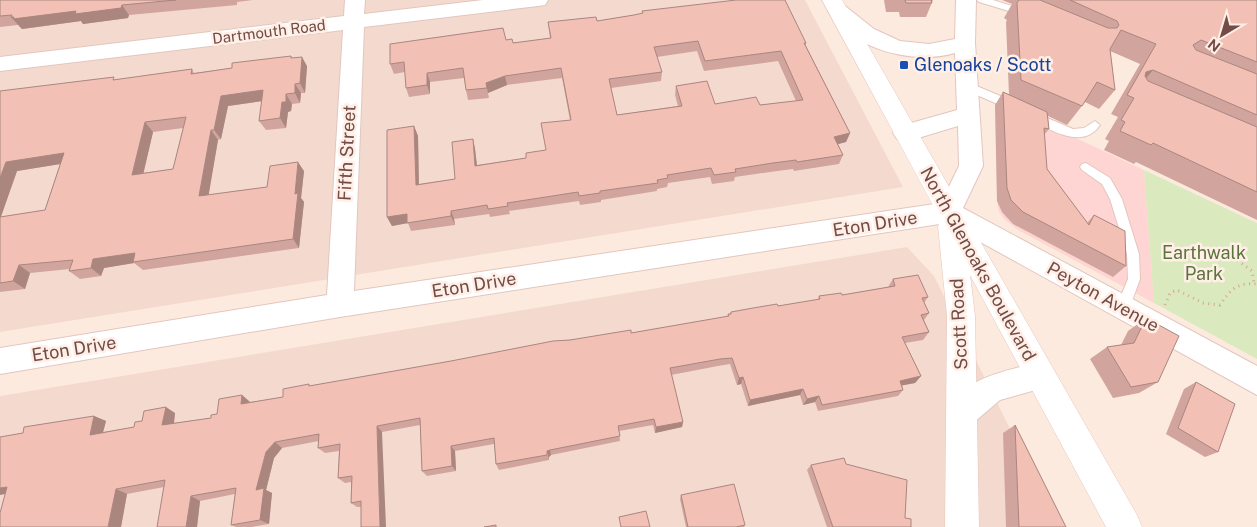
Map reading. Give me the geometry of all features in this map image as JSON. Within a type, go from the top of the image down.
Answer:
[{"type":"main road","name":"North Glenoaks Boulevard","points":[[835,6],[1125,527]]},
{"type":"main road","name":"Scott Road","points":[[949,212],[961,316],[962,527]]},
{"type":"street","name":"Dartmouth Road","points":[[0,64],[354,11],[538,0]]},
{"type":"street","points":[[949,212],[970,166],[965,43],[966,0]]},
{"type":"street","points":[[835,6],[856,29],[877,41],[906,50],[924,52],[946,50],[965,43]]},
{"type":"street","name":"Fifth Street","points":[[340,305],[354,11]]},
{"type":"street","points":[[905,133],[968,115]]},
{"type":"street","name":"Eton Drive","points":[[0,361],[340,305],[949,212]]},
{"type":"street","name":"Peyton Avenue","points":[[949,212],[1257,381]]},
{"type":"street","points":[[962,413],[992,388],[1040,376]]},
{"type":"lane","points":[[982,0],[1010,7],[1037,18]]},
{"type":"lane","points":[[967,86],[1070,133],[1083,134],[1095,125]]},
{"type":"lane","points":[[1086,167],[1106,181],[1116,199],[1132,254],[1134,278],[1123,308]]},
{"type":"path","points":[[1157,327],[1170,294],[1174,291],[1181,290],[1199,302],[1209,305],[1220,305],[1227,291],[1235,285],[1256,284],[1252,271],[1233,257]]},
{"type":"shaded area","points":[[0,0],[805,0],[903,187],[0,332]]},
{"type":"shaded area","points":[[995,100],[1144,170],[1154,303],[1018,230],[1004,219],[999,212],[997,201]]},
{"type":"shaded area","points":[[907,247],[934,276],[1059,527],[0,527],[0,396]]},
{"type":"green space","name":"Earthwalk Park","points":[[1144,170],[1257,223],[1257,359],[1154,303]]},
{"type":"building","points":[[0,0],[176,0],[122,5],[121,8],[75,14],[76,11],[13,19],[12,15],[0,16]]},
{"type":"building","points":[[736,0],[785,0],[806,43],[804,43],[850,133],[834,137],[843,155],[797,162],[796,160],[773,163],[735,169],[736,172],[714,175],[711,168],[667,175],[668,178],[657,180],[658,183],[600,191],[600,193],[579,196],[578,192],[507,203],[508,206],[488,209],[487,205],[451,211],[451,216],[407,223],[407,214],[387,217],[387,130],[414,126],[416,185],[455,179],[452,142],[473,139],[475,166],[526,158],[526,153],[546,150],[541,123],[571,120],[561,68],[505,76],[486,83],[487,88],[466,90],[463,68],[427,73],[427,85],[406,88],[404,62],[390,64],[390,44],[503,28],[506,40],[512,39],[513,43],[551,38],[548,22],[596,17],[597,21],[643,13],[642,11]],"holes":[[[698,41],[705,61],[781,51],[803,100],[760,105],[756,97],[715,104],[707,81],[676,86],[682,106],[617,115],[609,79],[662,72],[654,47]]]},
{"type":"building","points":[[905,0],[931,0],[932,3],[906,3]]},
{"type":"building","points":[[1019,0],[1040,0],[1108,28],[1117,28],[1119,25],[1117,21],[1070,0],[1257,0],[1257,62],[1201,40],[1193,45],[1196,50],[1257,74],[1257,115],[1153,70],[1146,72],[1145,76],[1148,81],[1257,127],[1257,192],[1153,143],[1151,145],[1120,131],[1125,122],[1121,120],[1134,98],[1127,95],[1156,44],[1121,30],[1110,49],[1115,90],[1097,82],[1082,106],[1021,80],[1017,3]]},
{"type":"building","points":[[291,56],[291,58],[302,57],[300,83],[295,84],[295,93],[286,94],[286,102],[282,102],[280,118],[259,121],[263,90],[221,96],[214,130],[211,130],[199,196],[267,187],[270,166],[298,162],[295,194],[298,193],[293,239],[133,262],[135,253],[93,259],[91,268],[69,271],[73,260],[19,265],[13,281],[0,283],[0,217],[45,210],[64,153],[6,162],[0,178],[0,91],[114,77],[113,80],[192,69],[191,74],[232,68],[232,63]],"holes":[[[186,117],[173,169],[132,175],[145,122]]]},
{"type":"building","points":[[1003,92],[1047,112],[1049,129],[1044,128],[1047,169],[1089,225],[1094,215],[1125,231],[1126,266],[1023,212],[1011,200],[1007,188]]},
{"type":"building","points":[[918,275],[928,297],[922,298],[929,313],[921,315],[929,332],[902,337],[921,376],[900,381],[903,390],[822,405],[819,396],[807,399],[803,389],[750,400],[743,377],[739,378],[732,358],[720,359],[670,368],[683,422],[656,427],[654,419],[618,426],[620,436],[550,450],[547,451],[547,455],[496,464],[494,438],[451,446],[452,466],[422,471],[420,418],[377,426],[380,527],[361,527],[361,501],[351,503],[352,476],[338,478],[340,444],[318,448],[319,434],[275,442],[266,452],[256,490],[264,488],[260,520],[231,525],[236,488],[191,496],[186,527],[157,527],[165,480],[116,489],[108,527],[0,527],[0,513],[7,487],[0,488],[0,437],[23,433],[24,427],[94,416],[90,435],[134,427],[135,422],[142,421],[144,411],[166,407],[162,425],[211,418],[211,415],[217,414],[219,399],[242,395],[241,404],[283,397],[283,389],[309,384],[309,386],[553,341],[631,330],[631,333],[729,316],[728,314],[731,314],[731,312],[820,299],[819,296],[841,293],[842,295],[895,286],[893,279]]},
{"type":"building","points":[[1146,318],[1179,336],[1158,382],[1131,387],[1107,347],[1134,343]]},
{"type":"building","points":[[1196,382],[1235,404],[1218,452],[1178,428]]},
{"type":"building","points":[[1015,425],[1066,527],[1019,527]]},
{"type":"building","points":[[844,458],[846,464],[907,480],[905,518],[911,519],[911,527],[833,527],[811,465]]},
{"type":"building","points":[[734,484],[745,525],[736,527],[688,527],[681,495]]},
{"type":"building","points":[[646,511],[650,527],[621,527],[619,517]]},
{"type":"place","name":"Glenoaks / Scott","points":[[904,65]]}]
